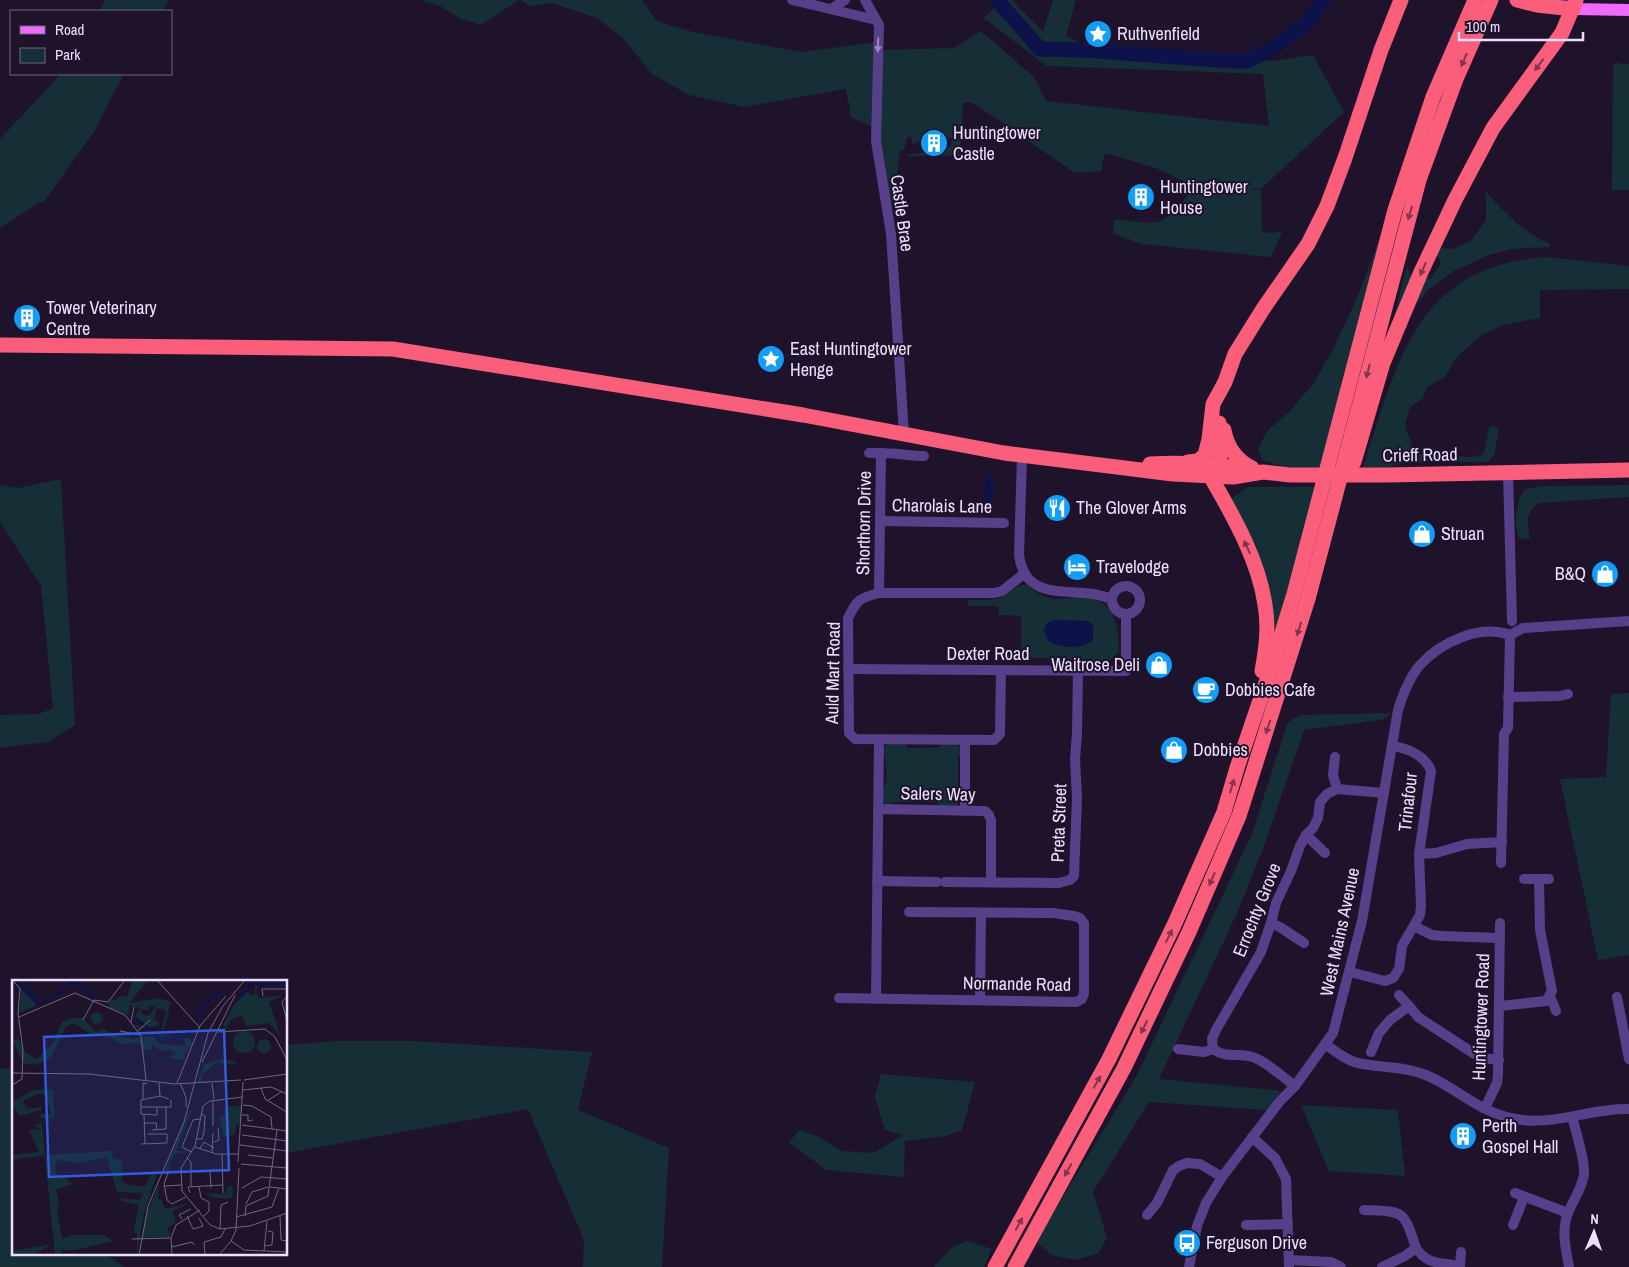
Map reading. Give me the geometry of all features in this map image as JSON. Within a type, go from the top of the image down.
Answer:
[{"type":"highway","points":[[1253,724],[1265,651],[1266,607],[1254,562],[1213,481],[1219,411],[1225,382],[1235,354],[1263,309],[1308,244],[1327,206],[1400,0]]},
{"type":"highway","points":[[995,1267],[1109,1060],[1175,923],[1224,812],[1294,594],[1395,210],[1433,97],[1475,0]]},
{"type":"highway","points":[[1308,599],[1419,180],[1456,79],[1491,0]]},
{"type":"highway","points":[[1015,1267],[1124,1068],[1189,932],[1239,816],[1308,599],[1341,504],[1383,364],[1421,272],[1454,200],[1493,128],[1562,33],[1575,5],[1536,5],[1517,0]]},
{"type":"highway","points":[[0,345],[392,349],[802,415],[1022,456],[1173,474],[1214,466]]},
{"type":"highway","points":[[1214,466],[1213,404],[1225,382]]},
{"type":"highway","points":[[1219,411],[1226,441],[1234,455],[1246,465],[1263,472]]},
{"type":"highway","points":[[1114,466],[1188,462],[1214,466]]},
{"type":"highway","name":"Crieff Road","points":[[1214,466],[1234,477],[1263,472],[1290,475],[1387,475],[1629,470]]},
{"type":"main road","points":[[1575,5],[1629,10]]},
{"type":"street","points":[[792,0],[876,20]]},
{"type":"street","points":[[831,9],[845,0]]},
{"type":"street","name":"Castle Brae","points":[[865,0],[879,25],[876,141],[891,234],[904,434]]},
{"type":"street","name":"Shorthorn Drive","points":[[869,453],[900,453],[924,456]]},
{"type":"street","name":"Shorthorn Drive","points":[[879,593],[881,453]]},
{"type":"street","points":[[1022,456],[1019,555],[1020,564],[1025,573],[1037,586],[1045,590],[1094,594],[1112,599]]},
{"type":"street","points":[[1508,472],[1512,620]]},
{"type":"street","name":"Charolais Lane","points":[[881,521],[1004,523]]},
{"type":"street","name":"Auld Mart Road","points":[[1001,670],[1000,734],[994,740],[855,739],[849,733],[848,618],[855,603],[879,593],[994,593],[1002,591],[1025,573]]},
{"type":"street","points":[[1123,586],[1136,590],[1140,598],[1139,606],[1134,612],[1126,614],[1121,614],[1114,608],[1112,599],[1115,591],[1123,586]]},
{"type":"street","name":"Dexter Road","points":[[848,668],[1126,671],[1126,614]]},
{"type":"street","points":[[1501,863],[1504,734],[1508,728],[1510,635],[1523,628],[1629,621]]},
{"type":"street","name":"West Mains Avenue","points":[[1189,1267],[1197,1226],[1206,1203],[1222,1177],[1280,1101],[1295,1086],[1333,1033],[1362,921],[1401,699],[1411,678],[1420,665],[1442,647],[1466,636],[1478,633],[1501,632],[1510,635]]},
{"type":"street","name":"Preta Street","points":[[877,881],[1059,883],[1070,880],[1074,876],[1078,670]]},
{"type":"street","points":[[1508,697],[1560,696],[1568,694]]},
{"type":"street","points":[[876,999],[879,740]]},
{"type":"street","points":[[965,740],[965,811]]},
{"type":"street","name":"Trinafour","points":[[1350,972],[1380,980],[1390,980],[1393,978],[1398,969],[1402,946],[1420,915],[1419,854],[1431,771],[1429,766],[1414,752],[1392,746]]},
{"type":"street","points":[[1335,757],[1333,776],[1337,789],[1384,793]]},
{"type":"street","name":"Errochty Grove","points":[[1213,1049],[1212,1039],[1260,952],[1276,903],[1306,835],[1313,828],[1318,818],[1320,802],[1327,794],[1337,789]]},
{"type":"street","name":"Salers Way","points":[[878,809],[985,812],[991,820],[991,882]]},
{"type":"street","points":[[1306,835],[1324,852]]},
{"type":"street","name":"Trinafour","points":[[1419,854],[1436,853],[1467,844],[1502,842]]},
{"type":"street","points":[[1500,1006],[1546,1001],[1552,992],[1540,930],[1544,880],[1524,880]]},
{"type":"street","name":"Normande Road","points":[[839,998],[1076,1002],[1082,999],[1084,993],[1084,923],[1080,918],[1053,913],[909,912]]},
{"type":"street","points":[[980,999],[981,914]]},
{"type":"street","points":[[1271,923],[1304,943]]},
{"type":"street","name":"Huntingtower Road","points":[[1483,1108],[1486,1106],[1497,1083],[1499,1060],[1500,923]]},
{"type":"street","points":[[1414,926],[1442,936],[1500,938]]},
{"type":"street","points":[[1399,995],[1418,1017],[1473,1053],[1484,1058],[1499,1060]]},
{"type":"street","points":[[1550,996],[1556,1011]]},
{"type":"street","points":[[1617,997],[1629,1059]]},
{"type":"street","points":[[1371,1052],[1379,1033],[1390,1020],[1409,1006]]},
{"type":"street","points":[[1325,1044],[1357,1063],[1400,1068],[1426,1075],[1483,1108],[1496,1114],[1523,1120],[1554,1120],[1600,1111],[1629,1109]]},
{"type":"street","points":[[1178,1049],[1204,1052],[1213,1049],[1227,1055],[1256,1058],[1295,1086]]},
{"type":"street","points":[[1569,1267],[1564,1235],[1568,1213],[1578,1196],[1584,1172],[1572,1117]]},
{"type":"street","points":[[1252,1137],[1275,1158],[1286,1179],[1289,1263],[1331,1262],[1341,1267]]},
{"type":"street","points":[[1147,1215],[1157,1203],[1173,1170],[1179,1166],[1187,1163],[1200,1164],[1222,1177]]},
{"type":"street","points":[[1514,1225],[1520,1195],[1568,1213]]},
{"type":"street","points":[[1364,1210],[1399,1213],[1406,1219],[1416,1248],[1428,1260],[1460,1267],[1461,1252]]},
{"type":"street","points":[[1246,1225],[1288,1224]]},
{"type":"street","points":[[1382,1267],[1405,1256],[1416,1248]]},
{"type":"green space","points":[[105,0],[169,0],[163,10],[100,10]]},
{"type":"green space","points":[[420,0],[519,0],[481,25],[461,19],[442,7]]},
{"type":"green space","points":[[520,0],[642,0],[657,21],[693,32],[802,52],[877,42],[872,127],[851,117],[846,89],[744,107],[689,95],[652,74],[624,39],[597,18],[552,3],[529,6]]},
{"type":"green space","points":[[1002,0],[1012,0],[1043,32],[1053,0],[1076,0],[1066,36],[1081,43],[1273,61],[1313,55],[1344,112],[1262,188],[1250,189],[1261,190],[1262,233],[1282,232],[1271,257],[1142,244],[1113,234],[1114,219],[1148,223],[1157,222],[1168,217],[1187,196],[1193,186],[1156,168],[1105,153],[1101,171],[1075,173],[970,102],[963,103],[960,156],[907,156],[927,152],[928,148],[951,147],[952,138],[939,137],[939,134],[923,133],[923,141],[916,141],[916,144],[912,143],[911,137],[907,138],[904,150],[900,150],[896,183],[890,209],[878,138],[878,50],[954,48],[981,31],[1034,77],[1046,101],[1269,126],[1263,74],[1047,66],[984,18]]},
{"type":"green space","points":[[1613,63],[1629,64],[1629,190],[1612,190]]},
{"type":"green space","points":[[60,75],[123,75],[95,130],[44,202],[40,202],[0,228],[0,139]]},
{"type":"green space","points":[[1400,185],[1325,468],[1289,468],[1262,460],[1258,450],[1266,432],[1288,413],[1313,384],[1331,353],[1357,298]]},
{"type":"green space","points":[[1486,192],[1515,222],[1550,244],[1550,247],[1511,249],[1489,255],[1454,271],[1428,290],[1411,310],[1370,409],[1407,266],[1411,276],[1431,278],[1441,263],[1433,248],[1453,249],[1471,241],[1486,220]]},
{"type":"green space","points":[[1546,257],[1629,266],[1629,289],[1540,290],[1540,318],[1503,325],[1480,336],[1457,357],[1445,377],[1427,387],[1423,398],[1410,407],[1405,426],[1415,454],[1472,457],[1482,455],[1489,427],[1495,426],[1499,430],[1494,456],[1487,462],[1412,462],[1383,469],[1363,467],[1401,357],[1418,326],[1439,300],[1467,279],[1502,264]]},
{"type":"green space","points":[[61,479],[75,725],[48,742],[0,748],[0,715],[39,714],[53,708],[41,586],[0,522],[0,485],[18,488]]},
{"type":"green space","points":[[1629,485],[1629,497],[1539,503],[1529,515],[1528,528],[1530,538],[1519,538],[1516,526],[1516,513],[1519,500],[1525,489],[1542,486]]},
{"type":"green space","points":[[1248,487],[1322,487],[1270,645],[1232,502],[1232,498]]},
{"type":"green space","points":[[1026,584],[1034,591],[1049,598],[1084,597],[1103,603],[1109,609],[1116,624],[1119,652],[1107,663],[1056,662],[1051,658],[1021,658],[1021,616],[999,615],[998,606],[968,606],[967,600],[997,598],[1018,586]]},
{"type":"green space","points":[[1629,693],[1629,955],[1598,960],[1560,779],[1606,777],[1611,694]]},
{"type":"green space","points":[[1392,714],[1381,720],[1304,730],[1264,846],[1238,911],[1159,1079],[1281,1091],[1267,1110],[1149,1102],[1093,1192],[1107,1238],[1098,1254],[1074,1260],[1051,1255],[1035,1242],[1136,1077],[1251,836],[1288,722],[1301,715]]},
{"type":"green space","points":[[887,743],[904,743],[908,748],[938,748],[943,743],[958,744],[962,753],[958,757],[958,804],[954,806],[939,806],[936,802],[892,802],[889,806],[883,801],[886,763],[883,752]]},
{"type":"green space","points":[[336,1041],[414,1041],[592,1052],[578,1110],[669,1148],[662,1267],[583,1267],[584,1240],[528,1109],[288,1153],[288,1045]]},
{"type":"green space","points":[[12,1068],[12,1254],[105,1254],[125,1267],[0,1267],[0,1069]]},
{"type":"green space","points":[[881,1074],[975,1082],[962,1130],[946,1136],[905,1141],[904,1177],[826,1170],[789,1142],[800,1130],[817,1136],[842,1151],[874,1153],[903,1135],[885,1130],[875,1097]]},
{"type":"green space","points":[[1301,1105],[1398,1110],[1405,1176],[1329,1171]]},
{"type":"green space","points":[[967,1241],[992,1249],[984,1267],[934,1267],[951,1248]]},
{"type":"shaded area","points":[[988,475],[992,475],[994,484],[992,504],[988,506],[985,499],[985,490]]},
{"type":"shaded area","points":[[1055,620],[1088,621],[1093,625],[1093,640],[1077,647],[1059,645],[1048,641],[1044,630],[1047,623]]},
{"type":"waterway","points":[[997,0],[1040,49],[1083,50],[1231,61],[1247,61],[1270,50],[1306,24],[1324,0]]},
{"type":"place","name":"Ruthvenfield","points":[[1098,34]]},
{"type":"place","name":"Huntingtower Castle","points":[[934,143]]},
{"type":"place","name":"Huntingtower House","points":[[1141,197]]},
{"type":"place","name":"Tower Veterinary Centre","points":[[27,318]]},
{"type":"place","name":"East Huntingtower Henge","points":[[771,359]]},
{"type":"place","name":"The Glover Arms","points":[[1057,508]]},
{"type":"place","name":"Struan","points":[[1422,534]]},
{"type":"place","name":"Travelodge","points":[[1077,567]]},
{"type":"place","name":"B&Q","points":[[1605,574]]},
{"type":"place","name":"Waitrose Deli","points":[[1159,665]]},
{"type":"place","name":"Dobbies Cafe","points":[[1206,690]]},
{"type":"place","name":"Dobbies","points":[[1174,750]]},
{"type":"place","name":"Perth Gospel Hall","points":[[1463,1136]]},
{"type":"place","name":"Ferguson Drive","points":[[1187,1243]]}]
